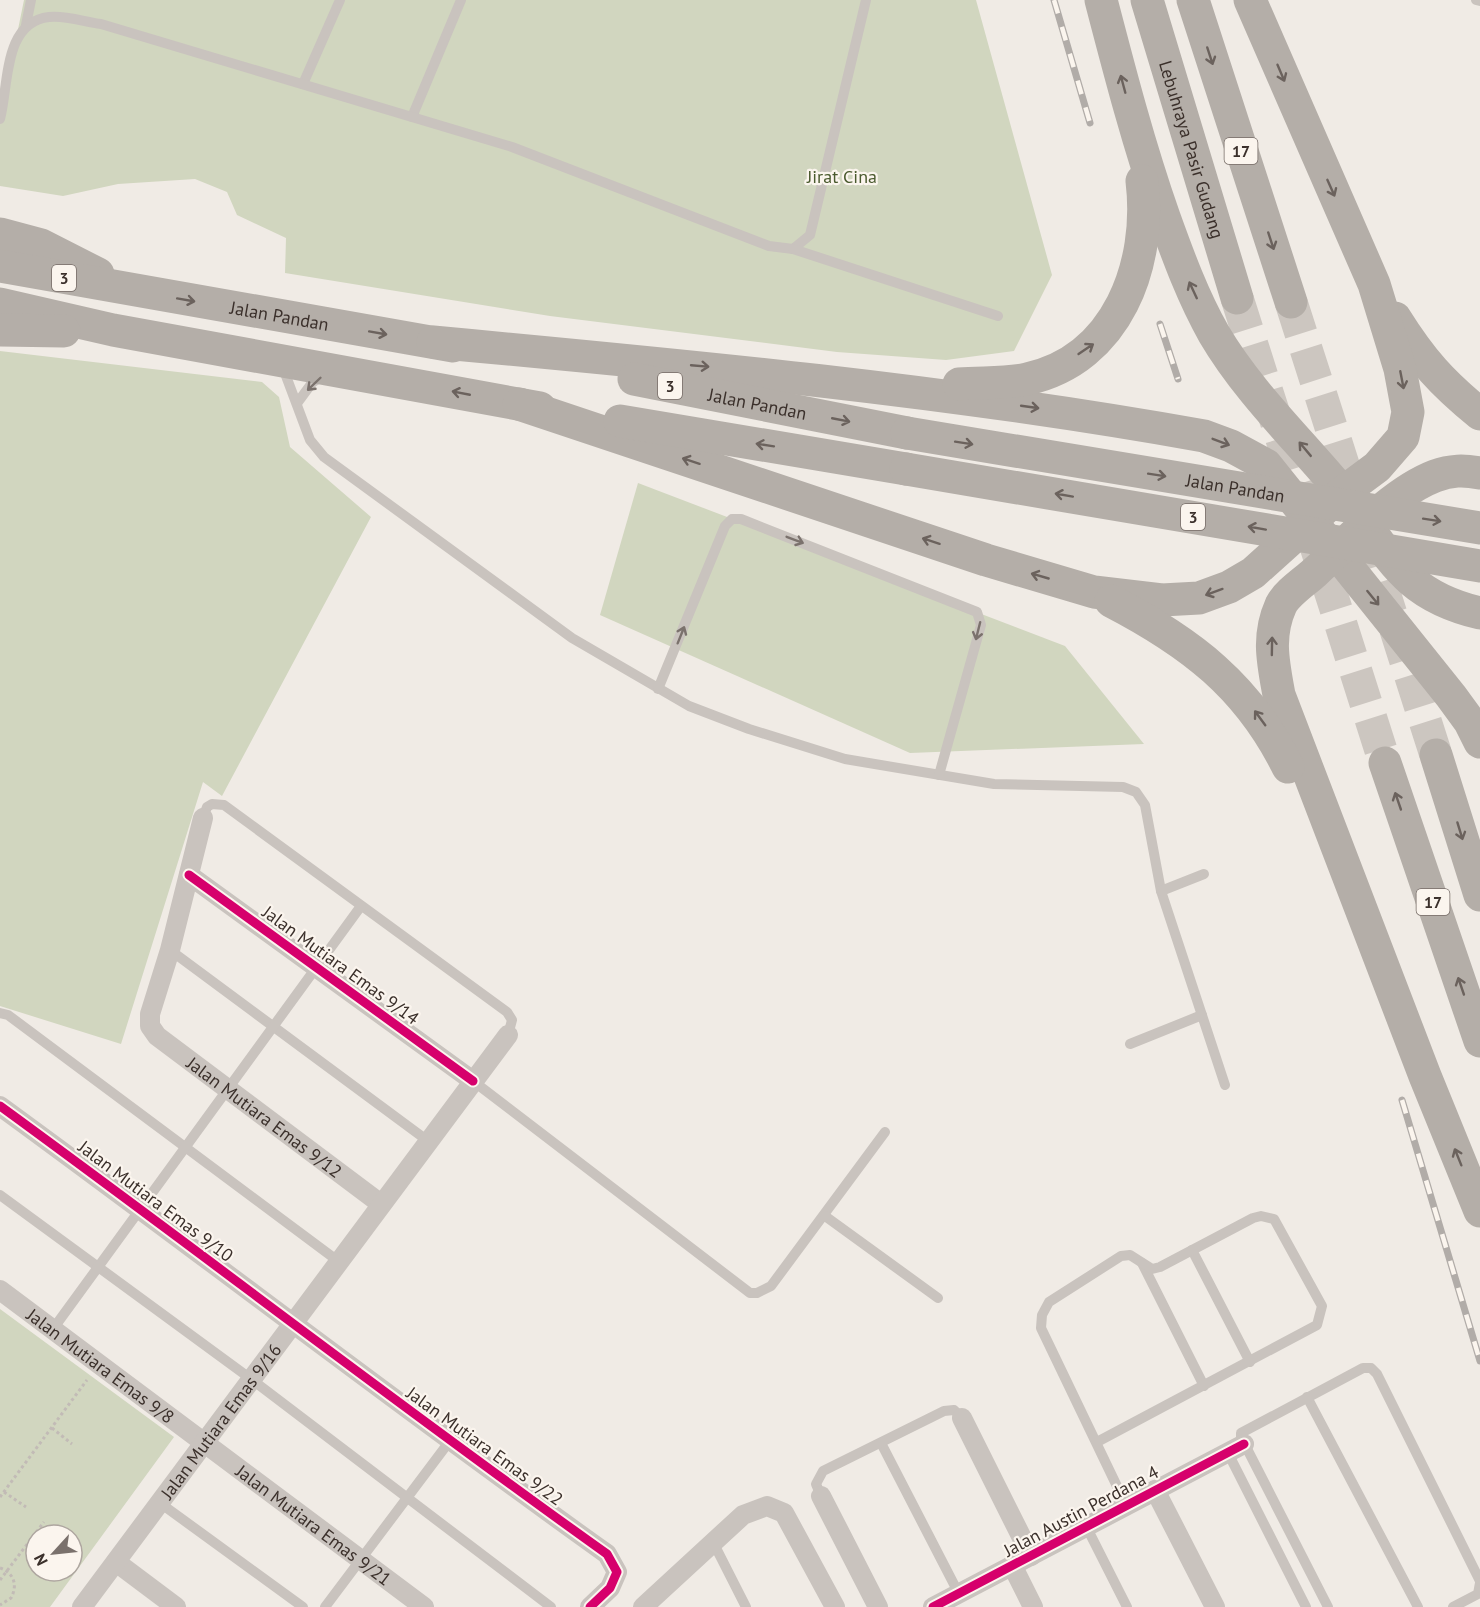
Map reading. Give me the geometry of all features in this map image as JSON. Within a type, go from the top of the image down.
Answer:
[{"type":"highway","points":[[1101,0],[1137,141],[1183,267],[1214,333],[1239,372],[1342,493],[1408,580],[1443,602],[1480,613]]},
{"type":"highway","name":"Lebuhraya Pasir Gudang","points":[[1147,0],[1238,298]]},
{"type":"highway","name":"17","points":[[1193,0],[1291,302]]},
{"type":"highway","points":[[519,404],[986,560],[1095,592],[1162,600],[1199,598],[1229,587],[1253,573],[1342,493],[1377,467],[1403,437],[1408,412],[1400,369],[1374,284],[1250,0]]},
{"type":"highway","points":[[888,389],[1028,379],[1054,369],[1098,341],[1114,320],[1130,288],[1141,249],[1145,203],[1137,141]]},
{"type":"highway","points":[[0,234],[41,245],[128,290]]},
{"type":"highway","name":"Jalan Pandan","points":[[0,266],[562,364],[907,433],[1480,528]]},
{"type":"highway","points":[[1374,284],[1413,347],[1442,383],[1480,414]]},
{"type":"highway","name":"Jalan Pandan","points":[[0,304],[113,330],[278,358],[519,404],[1480,566]]},
{"type":"highway","points":[[0,330],[18,332],[113,330]]},
{"type":"highway","points":[[433,342],[755,371],[1035,408],[1204,436],[1231,446],[1266,465],[1451,696],[1470,722],[1480,742]]},
{"type":"highway","points":[[1476,470],[1454,470],[1434,476],[1411,488],[1365,525],[1282,602],[1272,630],[1271,656],[1279,694],[1425,1076],[1480,1211]]},
{"type":"highway","points":[[1095,592],[1149,620],[1187,645],[1220,672],[1248,701],[1269,731],[1288,766],[1425,1076]]},
{"type":"highway","points":[[1436,755],[1480,895]]},
{"type":"highway","name":"17","points":[[1386,763],[1480,1041]]},
{"type":"street","points":[[170,950],[202,818]]},
{"type":"street","name":"Jalan Mutiara Emas 9/14","points":[[189,875],[473,1081]]},
{"type":"street","name":"Jalan Mutiara Emas 9/12","points":[[170,950],[150,1014],[150,1026],[157,1036],[381,1204]]},
{"type":"street","name":"Jalan Mutiara Emas 9/16","points":[[82,1607],[291,1323],[508,1035]]},
{"type":"street","name":"Jalan Mutiara Emas 9/10","points":[[0,1106],[291,1323]]},
{"type":"street","name":"Jalan Mutiara Emas 9/8","points":[[0,1290],[203,1442]]},
{"type":"street","name":"Jalan Mutiara Emas 9/22","points":[[291,1323],[449,1442],[607,1554],[617,1572],[615,1581],[590,1607]]},
{"type":"street","points":[[962,1418],[1030,1556]]},
{"type":"street","name":"Jalan Mutiara Emas 9/21","points":[[203,1442],[424,1607]]},
{"type":"street","name":"Jalan Austin Perdana 4","points":[[938,1606],[1236,1449]]},
{"type":"street","points":[[1155,1490],[1215,1607]]},
{"type":"street","points":[[821,1496],[878,1607]]},
{"type":"street","points":[[647,1606],[743,1515],[767,1506],[784,1513],[834,1607]]},
{"type":"street","points":[[116,1562],[176,1607]]},
{"type":"street","points":[[1012,1565],[1033,1607]]},
{"type":"lane","points":[[0,119],[12,50],[26,25],[31,0]]},
{"type":"lane","points":[[303,84],[340,0]]},
{"type":"lane","points":[[412,117],[461,0]]},
{"type":"lane","points":[[793,249],[810,235],[866,0]]},
{"type":"lane","points":[[1476,0],[1480,1]]},
{"type":"lane","points":[[26,25],[50,17],[101,24],[303,84],[512,147],[769,246],[793,249],[998,316]]},
{"type":"lane","points":[[278,358],[289,378],[310,440],[324,457],[572,638],[689,706],[749,729],[845,759],[994,784],[1132,790],[1142,797],[1161,891],[1225,1085]]},
{"type":"lane","points":[[298,402],[312,383],[332,369]]},
{"type":"lane","points":[[658,689],[725,526],[732,519],[741,519],[977,612],[981,625],[939,775]]},
{"type":"lane","points":[[202,818],[207,807],[212,804],[224,805],[507,1012],[512,1020],[508,1035]]},
{"type":"lane","points":[[1161,891],[1204,874]]},
{"type":"lane","points":[[53,1329],[361,906]]},
{"type":"lane","points":[[170,950],[428,1141]]},
{"type":"lane","points":[[0,1013],[8,1015],[338,1261]]},
{"type":"lane","points":[[1130,1044],[1202,1015]]},
{"type":"lane","points":[[473,1081],[750,1293],[765,1291],[771,1286],[885,1132]]},
{"type":"lane","points":[[0,1195],[251,1379],[551,1607]]},
{"type":"lane","points":[[825,1216],[938,1298]]},
{"type":"lane","points":[[1097,1442],[1317,1325],[1322,1306],[1274,1219],[1261,1216],[1253,1218],[1160,1267],[1152,1269],[1131,1255],[1121,1256],[1049,1302],[1042,1315],[1041,1328],[1126,1505]]},
{"type":"lane","points":[[1192,1250],[1250,1362]]},
{"type":"lane","points":[[1141,1260],[1204,1386]]},
{"type":"lane","points":[[1306,1607],[1236,1449],[1244,1429],[1363,1368],[1371,1368],[1377,1374],[1480,1582],[1478,1594],[1453,1607]]},
{"type":"lane","points":[[1307,1397],[1418,1607]]},
{"type":"lane","points":[[821,1496],[816,1484],[819,1474],[944,1411],[954,1410],[962,1418]]},
{"type":"lane","points":[[325,1607],[449,1442]]},
{"type":"lane","points":[[881,1443],[958,1594]]},
{"type":"lane","points":[[1236,1449],[1328,1607]]},
{"type":"lane","points":[[160,1503],[303,1607]]},
{"type":"lane","points":[[1086,1526],[1127,1607]]},
{"type":"lane","points":[[714,1544],[746,1607]]},
{"type":"path","points":[[0,1497],[87,1380]]},
{"type":"path","points":[[52,1428],[72,1444]]},
{"type":"path","points":[[4,1492],[26,1507]]},
{"type":"path","points":[[0,1580],[44,1522]]},
{"type":"path","points":[[0,1568],[7,1571],[14,1580],[14,1592],[1,1605]]},
{"type":"green space","name":"Jirat Cina","points":[[24,0],[976,0],[1052,275],[1014,351],[946,360],[837,352],[550,316],[285,273],[286,238],[237,215],[227,192],[195,179],[118,184],[63,196],[0,186],[0,118]]},
{"type":"green space","points":[[0,351],[262,382],[279,397],[290,447],[371,517],[222,796],[203,782],[121,1044],[0,1006]]},
{"type":"green space","points":[[638,483],[1065,646],[1144,744],[910,753],[600,615]]},
{"type":"green space","points":[[0,1309],[174,1437],[84,1560],[84,1523],[24,1523],[24,1583],[68,1583],[50,1607],[0,1607]]},
{"type":"tunnel","points":[[1237,298],[1385,763]]},
{"type":"tunnel","points":[[1291,302],[1436,755]]},
{"type":"railway","points":[[1054,0],[1090,123]]},
{"type":"railway","points":[[1160,324],[1178,379]]},
{"type":"railway","points":[[1402,1100],[1480,1361]]},
{"type":"cycle path","points":[[189,875],[473,1081]]},
{"type":"cycle path","points":[[0,1106],[607,1554],[617,1572],[610,1588],[590,1607]]},
{"type":"cycle path","points":[[933,1607],[1244,1444]]}]
